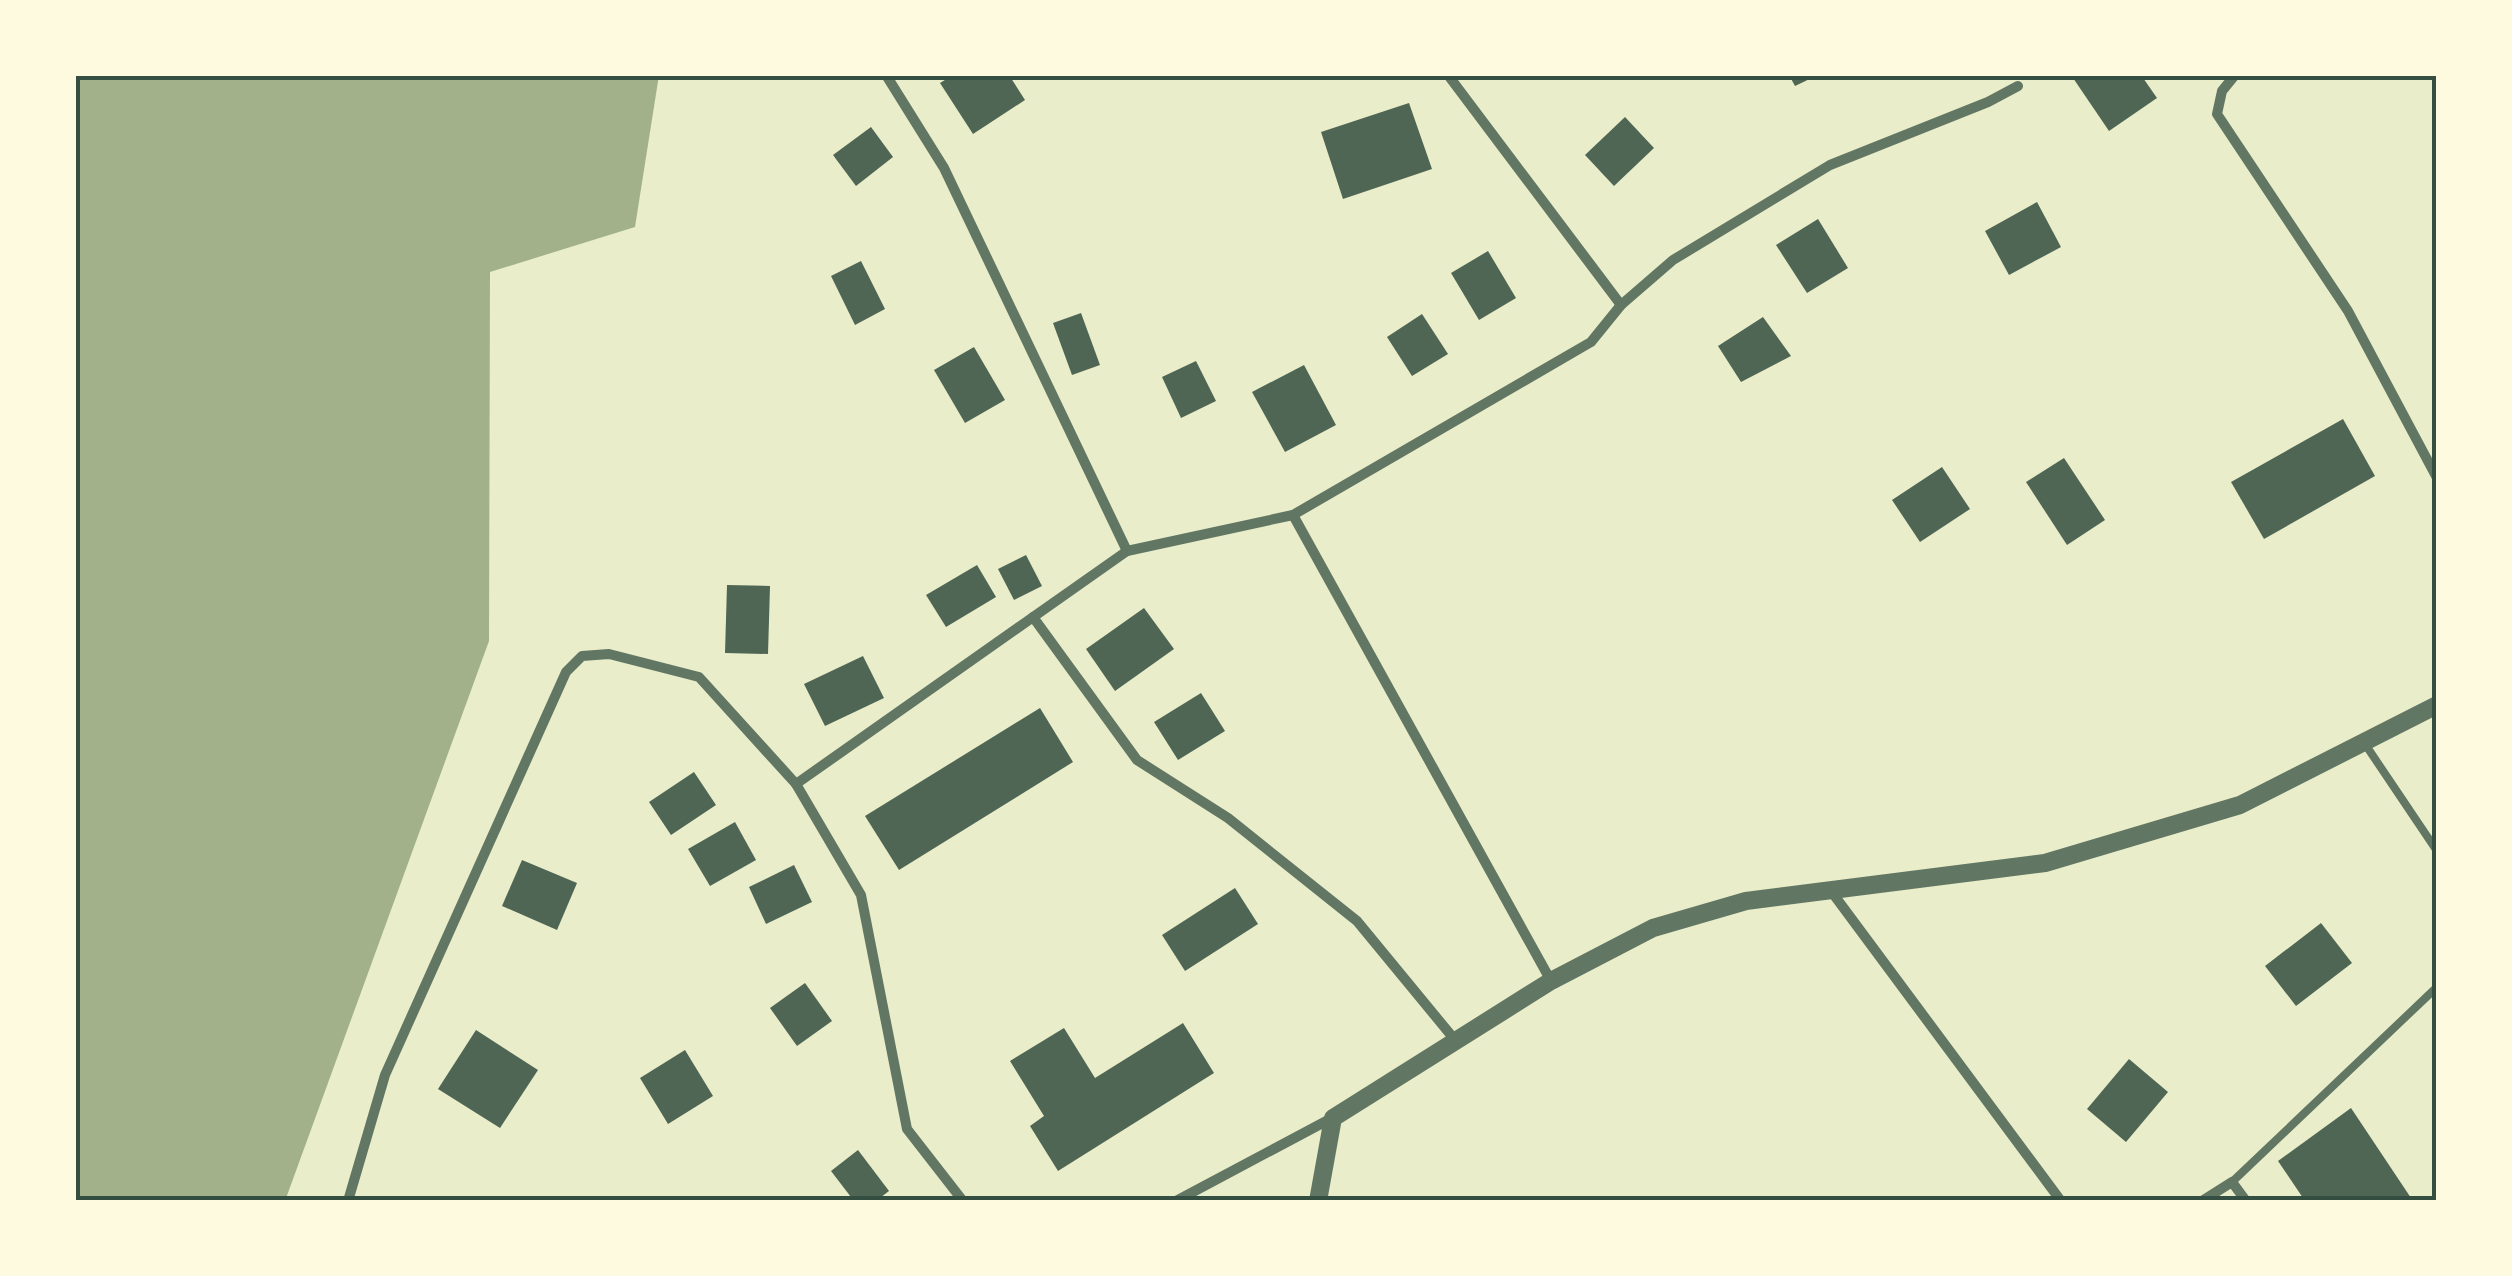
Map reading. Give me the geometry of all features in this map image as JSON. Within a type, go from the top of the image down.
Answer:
[{"type":"street","points":[[886,75],[944,168],[1127,550]]},
{"type":"street","points":[[1448,75],[1621,305]]},
{"type":"street","points":[[2235,75],[2222,91],[2217,114],[2348,311],[2437,478]]},
{"type":"street","points":[[796,784],[1127,550],[1293,515],[1591,342],[1621,305],[1673,260],[1830,165],[1988,102],[2018,86]]},
{"type":"street","points":[[1293,515],[1551,980]]},
{"type":"street","points":[[1032,617],[1137,760],[1228,818],[1357,921],[1455,1040]]},
{"type":"street","points":[[348,1201],[385,1075],[566,672],[582,656],[609,654],[699,677],[796,784],[861,895],[907,1129],[963,1201]]},
{"type":"street","points":[[1176,1201],[1333,1118],[1551,980],[1653,928],[1746,901],[2045,863],[2240,806],[2437,706]]},
{"type":"street","points":[[1830,890],[2061,1201]]},
{"type":"street","points":[[1318,1201],[1333,1118]]},
{"type":"street","points":[[2202,1201],[2232,1182],[2246,1201]]},
{"type":"lane","points":[[2365,744],[2437,851]]},
{"type":"lane","points":[[2232,1182],[2437,988]]},
{"type":"shaded area","points":[[75,75],[659,75],[635,227],[490,272],[489,641],[285,1201],[75,1201]]},
{"type":"building","points":[[953,75],[1009,75],[1025,100],[973,134],[940,83]]},
{"type":"building","points":[[1789,75],[1818,75],[1795,86]]},
{"type":"building","points":[[2071,75],[2141,75],[2157,98],[2109,131]]},
{"type":"building","points":[[1409,103],[1432,169],[1343,199],[1321,132]]},
{"type":"building","points":[[1625,117],[1654,148],[1614,186],[1585,155]]},
{"type":"building","points":[[871,127],[893,157],[856,186],[833,155]]},
{"type":"building","points":[[2037,202],[2061,247],[2009,275],[1985,231]]},
{"type":"building","points":[[1818,219],[1848,268],[1807,293],[1776,245]]},
{"type":"building","points":[[1488,251],[1516,298],[1479,320],[1451,273]]},
{"type":"building","points":[[861,261],[885,309],[855,325],[831,276]]},
{"type":"building","points":[[1081,313],[1100,365],[1072,375],[1053,323]]},
{"type":"building","points":[[1422,314],[1448,354],[1412,376],[1387,337]]},
{"type":"building","points":[[1763,317],[1791,356],[1741,382],[1718,346]]},
{"type":"building","points":[[974,347],[1005,400],[965,423],[934,370]]},
{"type":"building","points":[[1196,361],[1216,401],[1181,418],[1162,377]]},
{"type":"building","points":[[1304,365],[1336,425],[1285,452],[1252,392]]},
{"type":"building","points":[[2343,419],[2375,476],[2264,539],[2231,482]]},
{"type":"building","points":[[2064,458],[2105,520],[2067,545],[2026,482]]},
{"type":"building","points":[[1942,467],[1970,509],[1920,542],[1892,500]]},
{"type":"building","points":[[1026,555],[1042,586],[1014,600],[998,569]]},
{"type":"building","points":[[977,565],[996,597],[946,627],[926,595]]},
{"type":"building","points":[[727,585],[770,586],[768,654],[725,653]]},
{"type":"building","points":[[1144,608],[1174,649],[1115,691],[1086,649]]},
{"type":"building","points":[[863,656],[884,698],[825,726],[804,684]]},
{"type":"building","points":[[1201,693],[1225,731],[1178,760],[1154,722]]},
{"type":"building","points":[[1040,708],[1073,762],[899,870],[865,816]]},
{"type":"building","points":[[694,772],[716,805],[671,835],[649,802]]},
{"type":"building","points":[[735,822],[756,860],[710,886],[688,849]]},
{"type":"building","points":[[522,860],[577,883],[557,930],[502,906]]},
{"type":"building","points":[[794,865],[812,902],[766,924],[749,887]]},
{"type":"building","points":[[1235,888],[1258,924],[1185,971],[1162,935]]},
{"type":"building","points":[[2321,923],[2352,963],[2296,1006],[2265,966]]},
{"type":"building","points":[[805,983],[832,1021],[797,1046],[770,1008]]},
{"type":"building","points":[[1183,1023],[1214,1073],[1058,1171],[1030,1126],[1044,1116],[1010,1061],[1064,1028],[1095,1078]]},
{"type":"building","points":[[476,1030],[538,1070],[500,1128],[438,1089]]},
{"type":"building","points":[[685,1050],[713,1096],[668,1124],[640,1078]]},
{"type":"building","points":[[2129,1059],[2168,1092],[2126,1142],[2087,1109]]},
{"type":"building","points":[[2351,1108],[2413,1201],[2305,1201],[2278,1161]]},
{"type":"building","points":[[858,1150],[889,1191],[876,1201],[854,1201],[831,1171]]}]
